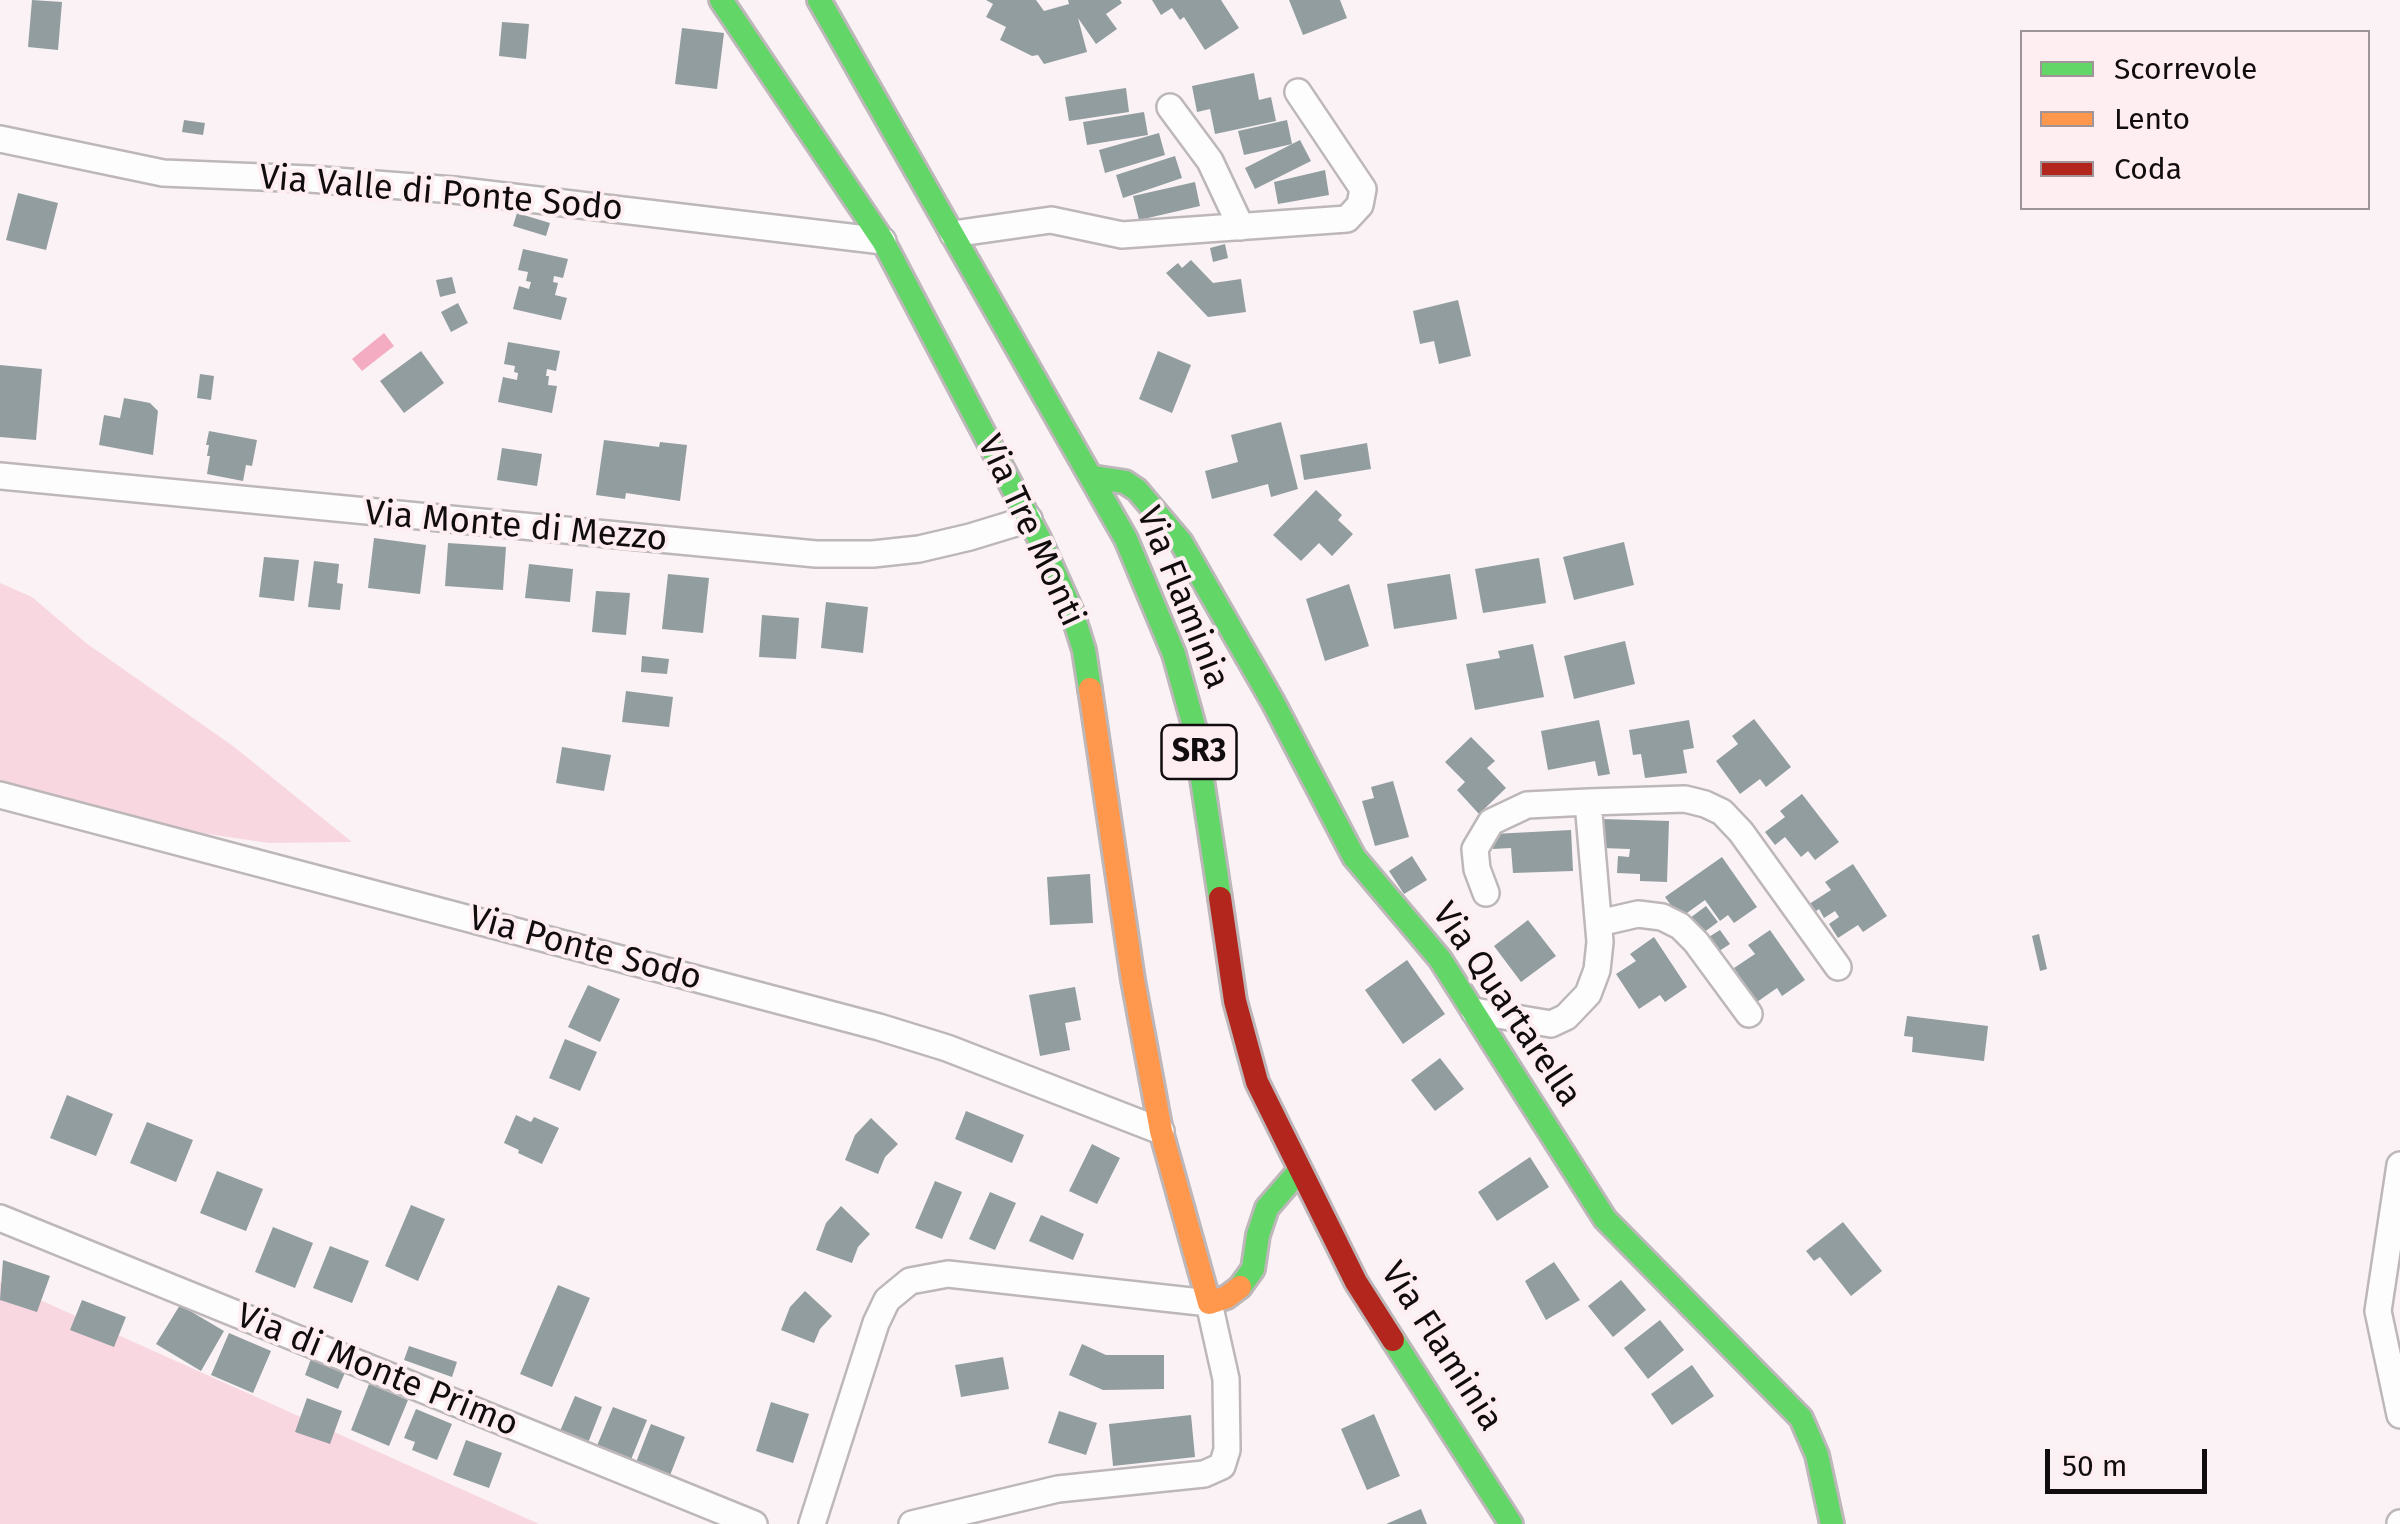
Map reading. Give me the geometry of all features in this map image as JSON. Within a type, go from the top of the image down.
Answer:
[{"type":"street","name":"Via Tre Monti","points":[[720,0],[883,241],[1065,593],[1084,650],[1133,980],[1161,1132],[1226,1379],[1228,1450],[1222,1466],[1204,1474],[1058,1488],[912,1524]]},
{"type":"street","name":"Via Flaminia","points":[[818,0],[1126,539],[1178,668],[1198,748],[1216,892],[1242,1037],[1264,1099],[1374,1312],[1512,1524]]},
{"type":"street","points":[[954,234],[1051,220],[1122,235],[1347,219],[1360,205],[1363,189],[1298,92]]},
{"type":"street","points":[[1170,107],[1210,161],[1241,227]]},
{"type":"street","name":"Via Valle di Ponte Sodo","points":[[0,139],[163,174],[310,178],[454,190],[883,241]]},
{"type":"street","name":"Via Monte di Mezzo","points":[[0,476],[816,554],[919,549],[970,538],[1029,518]]},
{"type":"street","name":"Via Quartarella","points":[[1092,477],[1125,482],[1137,490],[1181,542],[1273,702],[1354,857],[1425,938],[1605,1219],[1800,1418],[1817,1455],[1832,1524]]},
{"type":"street","name":"Via Ponte Sodo","points":[[0,795],[879,1027],[947,1048],[1161,1132]]},
{"type":"street","points":[[1486,893],[1476,869],[1476,849],[1491,822],[1527,805],[1685,799],[1722,812],[1741,832],[1838,967]]},
{"type":"street","points":[[1474,1011],[1546,1024],[1562,1021],[1583,1001],[1599,960],[1588,802]]},
{"type":"street","points":[[1598,923],[1638,914],[1662,917],[1680,926],[1749,1014]]},
{"type":"street","points":[[2400,1165],[2389,1314],[2400,1415]]},
{"type":"street","points":[[812,1524],[876,1323],[887,1300],[910,1281],[948,1274],[1209,1303],[1246,1284],[1254,1269],[1258,1235],[1267,1208],[1298,1171]]},
{"type":"street","name":"Via di Monte Primo","points":[[0,1218],[754,1524]]},
{"type":"shaded area","points":[[384,333],[394,346],[362,371],[352,359]]},
{"type":"shaded area","points":[[0,583],[32,597],[86,643],[233,746],[352,842],[269,843],[79,815],[0,792]]},
{"type":"shaded area","points":[[0,1282],[539,1524],[0,1524]]},
{"type":"building","points":[[32,0],[62,2],[58,50],[28,47]]},
{"type":"building","points":[[986,0],[1036,0],[1044,11],[1069,4],[1068,0],[1122,3],[1106,14],[1117,29],[1096,44],[1078,18],[1087,52],[1044,64],[1038,55],[1032,56],[1000,40],[1006,27],[986,17],[993,4]]},
{"type":"building","points":[[1152,0],[1221,0],[1239,28],[1205,50],[1184,17],[1180,20],[1172,8],[1161,15]]},
{"type":"building","points":[[1289,0],[1340,0],[1347,18],[1303,35]]},
{"type":"building","points":[[502,22],[529,24],[526,59],[499,56]]},
{"type":"building","points":[[682,28],[724,33],[717,89],[675,84]]},
{"type":"building","points":[[1254,73],[1259,100],[1271,97],[1276,121],[1215,134],[1210,109],[1197,112],[1192,86]]},
{"type":"building","points":[[1126,88],[1129,112],[1069,121],[1065,97]]},
{"type":"building","points":[[1144,112],[1148,135],[1087,145],[1083,122]]},
{"type":"building","points":[[184,120],[205,123],[203,135],[182,132]]},
{"type":"building","points":[[1287,120],[1292,144],[1244,155],[1238,131]]},
{"type":"building","points":[[1159,133],[1165,155],[1105,173],[1099,150]]},
{"type":"building","points":[[1300,140],[1311,161],[1255,189],[1245,168]]},
{"type":"building","points":[[1175,156],[1182,178],[1123,198],[1116,175]]},
{"type":"building","points":[[1325,170],[1329,195],[1278,204],[1274,182]]},
{"type":"building","points":[[1195,182],[1200,206],[1139,220],[1133,196]]},
{"type":"building","points":[[18,193],[58,203],[46,250],[6,240]]},
{"type":"building","points":[[517,213],[550,223],[546,236],[513,226]]},
{"type":"building","points":[[1225,244],[1228,258],[1213,262],[1210,248]]},
{"type":"building","points":[[523,249],[568,259],[563,278],[554,276],[553,282],[558,283],[555,295],[567,298],[561,320],[513,309],[519,286],[529,289],[531,282],[526,281],[528,272],[518,270]]},
{"type":"building","points":[[1191,260],[1213,283],[1241,279],[1246,312],[1208,317],[1166,273],[1178,263],[1182,268]]},
{"type":"building","points":[[452,277],[456,293],[440,297],[436,280]]},
{"type":"building","points":[[1458,300],[1471,356],[1439,364],[1434,341],[1420,344],[1413,311]]},
{"type":"building","points":[[458,303],[468,323],[451,332],[441,312]]},
{"type":"building","points":[[508,342],[560,351],[556,371],[547,369],[546,376],[548,385],[557,386],[552,413],[498,402],[503,377],[517,380],[515,366],[504,364]]},
{"type":"building","points":[[421,351],[444,383],[404,413],[380,381]]},
{"type":"building","points":[[1158,351],[1191,365],[1172,413],[1139,399]]},
{"type":"building","points":[[0,365],[42,369],[36,440],[0,437]]},
{"type":"building","points":[[200,374],[214,376],[211,400],[197,398]]},
{"type":"building","points":[[124,398],[150,403],[158,411],[153,455],[99,445],[104,415],[120,418]]},
{"type":"building","points":[[1281,422],[1298,489],[1271,497],[1268,484],[1212,499],[1205,471],[1238,462],[1231,435]]},
{"type":"building","points":[[209,431],[257,440],[252,466],[246,465],[243,481],[207,474]]},
{"type":"building","points":[[604,440],[659,447],[660,442],[687,445],[680,501],[626,493],[625,499],[596,495]]},
{"type":"building","points":[[1367,443],[1371,469],[1304,480],[1300,455]]},
{"type":"building","points":[[502,448],[542,454],[537,486],[497,480]]},
{"type":"building","points":[[1316,490],[1342,515],[1338,520],[1353,534],[1332,556],[1319,543],[1301,561],[1273,535]]},
{"type":"building","points":[[374,538],[426,545],[420,594],[368,588]]},
{"type":"building","points":[[1624,542],[1634,585],[1574,600],[1563,557]]},
{"type":"building","points":[[448,543],[506,547],[503,590],[445,586]]},
{"type":"building","points":[[264,557],[299,560],[294,601],[259,597]]},
{"type":"building","points":[[1539,558],[1546,603],[1483,613],[1475,569]]},
{"type":"building","points":[[314,561],[339,564],[337,583],[343,584],[340,610],[308,607]]},
{"type":"building","points":[[529,564],[573,569],[570,602],[525,598]]},
{"type":"building","points":[[668,574],[709,578],[703,633],[662,629]]},
{"type":"building","points":[[1450,574],[1457,619],[1394,629],[1387,584]]},
{"type":"building","points":[[1349,584],[1369,646],[1325,661],[1306,599]]},
{"type":"building","points":[[596,591],[630,593],[626,635],[592,632]]},
{"type":"building","points":[[826,602],[868,607],[863,653],[821,648]]},
{"type":"building","points":[[762,615],[799,618],[796,659],[759,657]]},
{"type":"building","points":[[1625,641],[1635,684],[1574,699],[1564,656]]},
{"type":"building","points":[[1533,644],[1544,697],[1475,710],[1466,664],[1500,658],[1498,651]]},
{"type":"building","points":[[642,656],[669,659],[667,674],[641,672]]},
{"type":"building","points":[[626,691],[673,697],[669,727],[622,722]]},
{"type":"building","points":[[1754,719],[1791,767],[1766,787],[1760,779],[1740,794],[1716,761],[1738,744],[1732,736]]},
{"type":"building","points":[[1599,720],[1610,774],[1598,776],[1595,761],[1548,770],[1541,731]]},
{"type":"building","points":[[1689,720],[1694,748],[1683,750],[1687,773],[1645,778],[1641,754],[1633,755],[1629,730]]},
{"type":"building","points":[[1471,737],[1495,761],[1487,768],[1506,788],[1479,814],[1457,790],[1465,782],[1445,762]]},
{"type":"building","points":[[562,747],[611,755],[604,791],[556,783]]},
{"type":"building","points":[[1393,781],[1409,837],[1375,846],[1362,801],[1374,798],[1371,787]]},
{"type":"building","points":[[1802,794],[1839,842],[1815,860],[1808,851],[1801,857],[1785,837],[1775,845],[1765,832],[1785,817],[1780,811]]},
{"type":"building","points":[[1603,819],[1669,821],[1667,882],[1640,881],[1640,874],[1617,873],[1618,856],[1629,857],[1630,849],[1602,848]]},
{"type":"building","points":[[1571,830],[1573,871],[1513,873],[1511,848],[1493,849],[1493,834]]},
{"type":"building","points":[[1412,856],[1427,880],[1404,894],[1389,871]]},
{"type":"building","points":[[1722,857],[1757,907],[1734,923],[1728,915],[1720,921],[1705,900],[1680,918],[1665,897]]},
{"type":"building","points":[[1853,864],[1887,916],[1863,932],[1858,925],[1838,938],[1829,924],[1839,917],[1835,911],[1824,918],[1819,909],[1809,916],[1803,908],[1831,890],[1825,882]]},
{"type":"building","points":[[1090,874],[1093,923],[1050,925],[1047,877]]},
{"type":"building","points":[[1706,906],[1718,922],[1699,936],[1686,921]]},
{"type":"building","points":[[1528,920],[1556,956],[1521,982],[1494,946]]},
{"type":"building","points":[[1720,930],[1730,944],[1713,955],[1704,940]]},
{"type":"building","points":[[1770,930],[1805,980],[1782,996],[1777,988],[1757,1002],[1734,968],[1755,954],[1748,945]]},
{"type":"building","points":[[2039,934],[2047,969],[2040,971],[2032,936]]},
{"type":"building","points":[[1654,937],[1687,987],[1665,1002],[1660,995],[1639,1009],[1616,974],[1636,961],[1630,954]]},
{"type":"building","points":[[1407,960],[1445,1014],[1403,1044],[1365,990]]},
{"type":"building","points":[[588,985],[620,999],[600,1042],[568,1027]]},
{"type":"building","points":[[1075,987],[1081,1020],[1065,1023],[1070,1050],[1040,1056],[1029,995]]},
{"type":"building","points":[[1907,1016],[1988,1026],[1984,1061],[1912,1052],[1913,1037],[1904,1036]]},
{"type":"building","points":[[565,1039],[597,1052],[580,1091],[549,1078]]},
{"type":"building","points":[[1440,1058],[1464,1089],[1435,1111],[1411,1080]]},
{"type":"building","points":[[67,1095],[113,1114],[96,1156],[50,1138]]},
{"type":"building","points":[[966,1111],[1024,1135],[1012,1163],[955,1139]]},
{"type":"building","points":[[516,1115],[531,1122],[534,1117],[559,1128],[542,1164],[504,1143]]},
{"type":"building","points":[[871,1118],[898,1144],[885,1157],[878,1174],[845,1160],[855,1135]]},
{"type":"building","points":[[147,1122],[193,1140],[176,1182],[130,1163]]},
{"type":"building","points":[[1092,1144],[1120,1158],[1097,1204],[1069,1191]]},
{"type":"building","points":[[1530,1157],[1549,1187],[1497,1221],[1478,1192]]},
{"type":"building","points":[[217,1171],[263,1189],[246,1231],[200,1213]]},
{"type":"building","points":[[935,1181],[962,1192],[942,1239],[915,1228]]},
{"type":"building","points":[[990,1192],[1016,1203],[995,1250],[969,1239]]},
{"type":"building","points":[[411,1205],[445,1219],[418,1281],[385,1266]]},
{"type":"building","points":[[841,1206],[870,1234],[858,1247],[852,1263],[816,1250],[826,1223]]},
{"type":"building","points":[[1041,1215],[1084,1234],[1073,1260],[1029,1241]]},
{"type":"building","points":[[1843,1222],[1882,1271],[1851,1296],[1820,1257],[1814,1261],[1806,1251]]},
{"type":"building","points":[[273,1227],[313,1243],[295,1288],[255,1272]]},
{"type":"building","points":[[330,1246],[369,1261],[352,1303],[313,1288]]},
{"type":"building","points":[[3,1260],[50,1276],[37,1312],[0,1300]]},
{"type":"building","points":[[1554,1262],[1580,1300],[1546,1320],[1525,1281]]},
{"type":"building","points":[[1621,1280],[1646,1310],[1613,1337],[1588,1306]]},
{"type":"building","points":[[558,1285],[590,1298],[552,1387],[520,1374]]},
{"type":"building","points":[[805,1291],[832,1316],[814,1343],[781,1330],[790,1307]]},
{"type":"building","points":[[82,1300],[126,1317],[114,1347],[70,1330]]},
{"type":"building","points":[[180,1305],[224,1331],[201,1371],[156,1344]]},
{"type":"building","points":[[1660,1320],[1684,1350],[1648,1379],[1624,1348]]},
{"type":"building","points":[[229,1333],[271,1351],[253,1393],[211,1375]]},
{"type":"building","points":[[1082,1344],[1106,1355],[1164,1355],[1164,1389],[1103,1390],[1069,1375]]},
{"type":"building","points":[[409,1346],[457,1362],[452,1377],[404,1360]]},
{"type":"building","points":[[312,1356],[346,1370],[338,1389],[305,1375]]},
{"type":"building","points":[[1003,1357],[1009,1389],[961,1397],[955,1365]]},
{"type":"building","points":[[1692,1365],[1714,1396],[1672,1425],[1651,1394]]},
{"type":"building","points":[[369,1384],[408,1400],[389,1446],[351,1430]]},
{"type":"building","points":[[575,1396],[602,1407],[588,1443],[560,1431]]},
{"type":"building","points":[[307,1398],[342,1411],[330,1444],[295,1432]]},
{"type":"building","points":[[771,1402],[809,1414],[793,1463],[756,1451]]},
{"type":"building","points":[[613,1407],[647,1420],[628,1467],[594,1453]]},
{"type":"building","points":[[416,1409],[452,1424],[437,1460],[412,1450],[415,1442],[404,1438]]},
{"type":"building","points":[[1059,1411],[1097,1423],[1086,1455],[1048,1443]]},
{"type":"building","points":[[1374,1414],[1400,1476],[1367,1490],[1341,1429]]},
{"type":"building","points":[[1191,1415],[1195,1457],[1113,1466],[1109,1424]]},
{"type":"building","points":[[651,1424],[685,1437],[667,1483],[633,1470]]},
{"type":"building","points":[[466,1440],[502,1453],[489,1488],[453,1475]]},
{"type":"building","points":[[1421,1509],[1427,1524],[1386,1524]]},
{"type":"traffic: fast","points":[[721,0],[883,241],[1039,538],[1072,612],[1084,650],[1090,689]]},
{"type":"traffic: fast","points":[[819,0],[1126,539],[1174,654],[1194,726],[1220,898]]},
{"type":"traffic: fast","points":[[1092,477],[1125,482],[1137,490],[1181,542],[1273,702],[1354,857],[1440,959],[1605,1219],[1801,1418],[1817,1455],[1832,1524]]},
{"type":"traffic: fast","points":[[1240,1287],[1253,1269],[1267,1208],[1299,1171]]},
{"type":"traffic: fast","points":[[1393,1340],[1511,1524]]},
{"type":"traffic: slow","points":[[1090,689],[1133,980],[1161,1131],[1209,1303],[1240,1287]]},
{"type":"traffic: jam","points":[[1220,898],[1235,1001],[1257,1082],[1356,1282],[1393,1340]]}]
